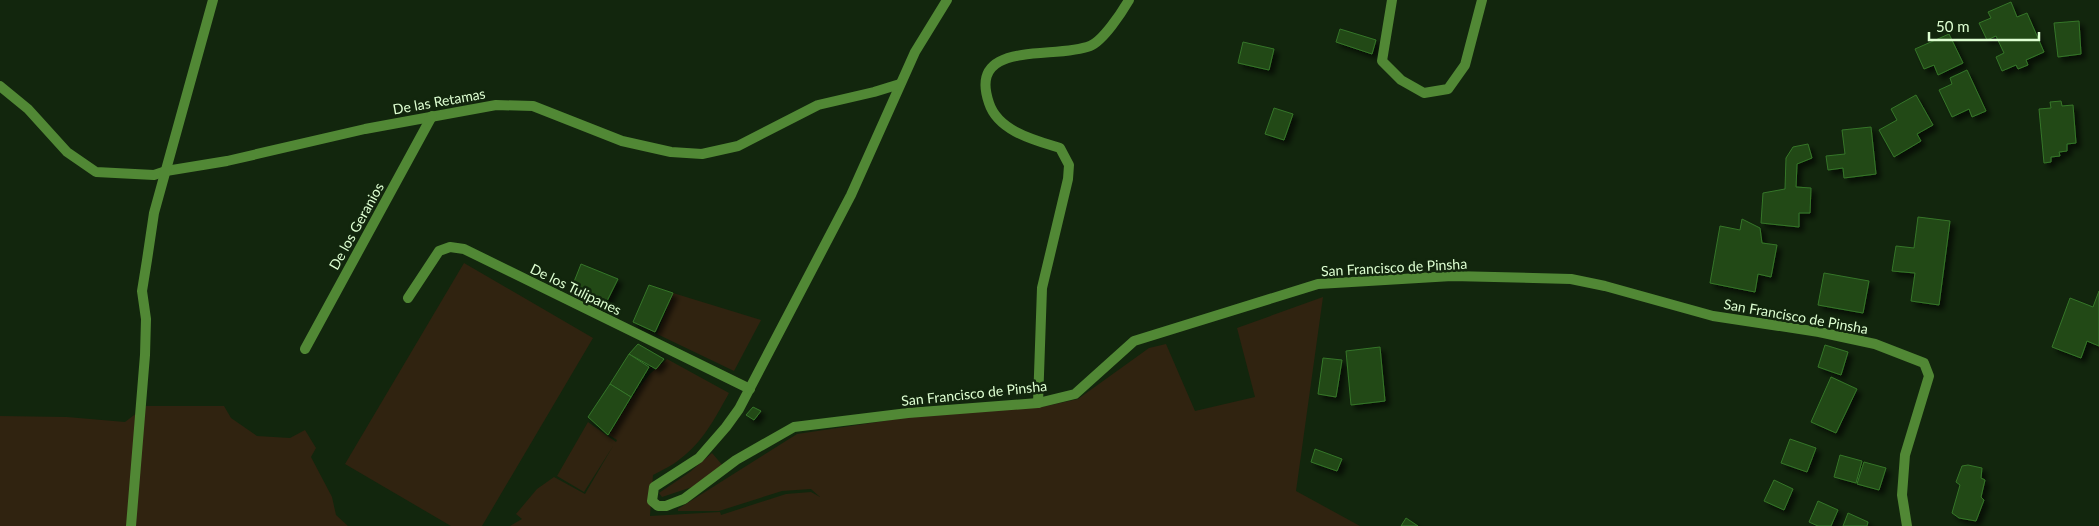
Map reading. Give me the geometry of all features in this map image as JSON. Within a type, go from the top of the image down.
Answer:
[{"type":"street","points":[[131,526],[146,319],[142,290],[154,213],[213,0]]},
{"type":"street","points":[[750,389],[850,195],[915,52],[947,0]]},
{"type":"street","points":[[1038,403],[1042,288],[1068,179],[1069,165],[1060,148],[1039,142],[1004,126],[990,107],[984,89],[985,76],[989,68],[1001,60],[1074,51],[1092,46],[1118,18],[1129,0]]},
{"type":"street","points":[[1392,0],[1382,61],[1401,80],[1424,93],[1448,89],[1465,65],[1482,0]]},
{"type":"street","name":"De las Retamas","points":[[0,86],[28,109],[67,152],[96,172],[154,175],[166,171],[227,161],[365,129],[496,105],[533,106],[622,141],[671,152],[702,154],[738,146],[818,105],[900,84]]},
{"type":"street","name":"De los Geranios","points":[[305,349],[432,116]]},
{"type":"street","name":"De los Tulipanes","points":[[408,298],[438,251],[450,247],[464,250],[750,389]]},
{"type":"street","name":"San Francisco de Pinsha","points":[[750,389],[726,427],[699,458],[654,487],[652,501],[658,506],[666,506],[684,499],[736,460],[794,427],[908,413],[1038,403],[1075,394],[1134,341],[1318,284],[1452,276],[1571,279],[1605,286],[1713,316],[1819,332],[1875,344],[1924,363],[1929,376],[1905,455],[1902,495],[1908,526]]},
{"type":"shaded area","points":[[464,263],[593,338],[482,526],[451,526],[345,464]]},
{"type":"shaded area","points":[[673,293],[761,320],[734,371],[657,334]]},
{"type":"shaded area","points":[[1323,297],[1296,491],[1360,526],[510,526],[522,519],[516,514],[537,489],[554,477],[585,494],[613,446],[584,492],[557,476],[588,422],[616,442],[617,440],[609,435],[633,396],[649,375],[667,359],[729,393],[708,429],[695,445],[670,466],[653,475],[650,516],[720,512],[721,515],[786,494],[811,492],[820,497],[811,489],[782,491],[719,511],[678,511],[678,509],[797,434],[911,417],[1042,407],[1078,399],[1149,348],[1166,344],[1195,411],[1255,397],[1237,328]]},
{"type":"shaded area","points":[[146,406],[224,406],[231,418],[257,436],[290,438],[305,430],[316,448],[311,457],[332,497],[336,515],[348,526],[0,526],[0,416],[67,417],[125,422]]},
{"type":"shaded area","points":[[712,453],[723,466],[695,486],[662,497],[659,493],[690,472]]},
{"type":"building","points":[[2011,2],[2017,17],[2027,13],[2044,52],[2026,60],[2028,65],[2018,69],[2016,65],[2002,71],[1996,57],[2004,53],[1996,36],[1987,40],[1979,23],[1991,18],[1988,12]]},
{"type":"building","points":[[2079,21],[2081,54],[2058,57],[2054,23]]},
{"type":"building","points":[[1340,29],[1376,40],[1372,54],[1336,42]]},
{"type":"building","points":[[1949,34],[1963,63],[1938,75],[1934,65],[1924,69],[1915,49]]},
{"type":"building","points":[[1243,42],[1274,49],[1269,70],[1238,63]]},
{"type":"building","points":[[1967,70],[1986,111],[1972,117],[1969,109],[1952,117],[1939,90],[1952,84],[1950,78]]},
{"type":"building","points":[[1916,95],[1933,125],[1917,134],[1921,141],[1894,157],[1879,130],[1897,120],[1891,109]]},
{"type":"building","points":[[2061,101],[2062,106],[2073,105],[2076,143],[2067,144],[2067,151],[2059,152],[2060,156],[2051,157],[2051,162],[2044,163],[2039,109],[2051,108],[2050,102]]},
{"type":"building","points":[[1274,108],[1293,114],[1284,140],[1265,134]]},
{"type":"building","points":[[1871,127],[1876,174],[1844,178],[1843,168],[1828,170],[1826,156],[1845,154],[1842,130]]},
{"type":"building","points":[[1808,144],[1812,158],[1797,164],[1796,187],[1811,188],[1810,213],[1799,213],[1799,227],[1761,223],[1763,193],[1785,189],[1786,158],[1793,147]]},
{"type":"building","points":[[1918,217],[1950,221],[1939,305],[1911,301],[1915,273],[1892,271],[1896,246],[1914,248]]},
{"type":"building","points":[[1742,219],[1760,228],[1762,243],[1777,245],[1771,277],[1758,274],[1755,292],[1710,283],[1720,226],[1740,230]]},
{"type":"building","points":[[581,264],[618,279],[603,309],[570,292]]},
{"type":"building","points":[[1824,273],[1869,281],[1863,313],[1818,305]]},
{"type":"building","points":[[649,285],[673,293],[655,332],[633,322]]},
{"type":"building","points":[[2099,291],[2099,346],[2087,341],[2081,358],[2052,347],[2070,298],[2093,307]]},
{"type":"building","points":[[638,344],[664,359],[656,369],[629,354]]},
{"type":"building","points":[[1825,345],[1848,352],[1841,375],[1818,367]]},
{"type":"building","points":[[1380,347],[1385,401],[1351,405],[1346,351]]},
{"type":"building","points":[[629,354],[649,367],[631,397],[610,384]]},
{"type":"building","points":[[1323,358],[1342,360],[1336,397],[1318,394]]},
{"type":"building","points":[[1831,377],[1857,389],[1836,433],[1811,422]]},
{"type":"building","points":[[610,384],[631,397],[608,435],[588,417]]},
{"type":"building","points":[[753,407],[761,411],[754,420],[746,415]]},
{"type":"building","points":[[1790,439],[1816,448],[1807,472],[1781,463]]},
{"type":"building","points":[[1315,449],[1342,459],[1337,471],[1311,462]]},
{"type":"building","points":[[1840,455],[1862,461],[1856,483],[1834,477]]},
{"type":"building","points":[[1864,462],[1886,468],[1879,490],[1857,484]]},
{"type":"building","points":[[1968,465],[1982,468],[1981,478],[1985,480],[1981,497],[1984,500],[1976,521],[1959,518],[1952,513],[1960,485],[1956,482],[1962,466]]},
{"type":"building","points":[[1774,480],[1793,489],[1784,510],[1764,501]]},
{"type":"building","points":[[1818,501],[1838,510],[1831,526],[1818,526],[1809,522]]},
{"type":"building","points":[[1848,513],[1868,522],[1867,526],[1843,526]]},
{"type":"building","points":[[1406,518],[1418,526],[1401,526]]}]
